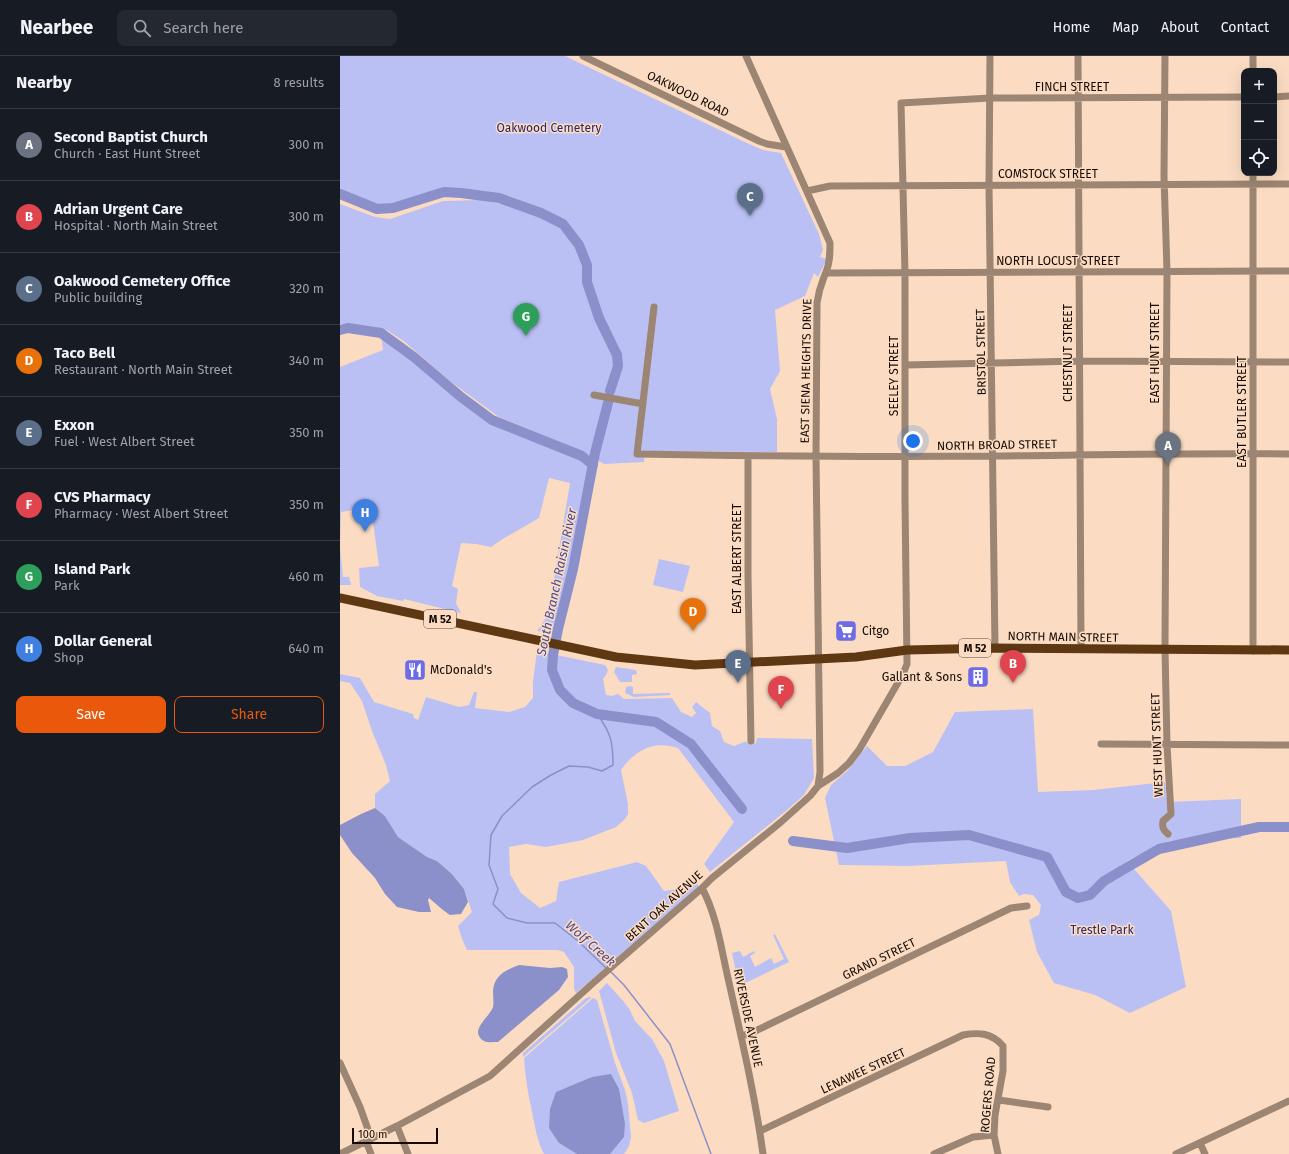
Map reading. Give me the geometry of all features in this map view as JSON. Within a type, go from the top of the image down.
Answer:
[{"type":"main road","name":"NORTH MAIN STREET","points":[[340,598],[616,657],[695,665],[856,657],[907,650],[994,648],[1253,651],[1289,650]]},
{"type":"street","name":"OAKWOOD ROAD","points":[[583,56],[759,141],[786,147]]},
{"type":"street","name":"EAST SIENA HEIGHTS DRIVE","points":[[746,56],[830,243],[829,264],[820,284],[817,303],[816,456],[820,772],[818,786]]},
{"type":"street","name":"BRISTOL STREET","points":[[990,56],[989,185],[994,648]]},
{"type":"street","name":"CHESTNUT STREET","points":[[1078,56],[1081,649]]},
{"type":"street","name":"EAST HUNT STREET","points":[[1165,56],[1164,184],[1167,272],[1165,649]]},
{"type":"street","points":[[1253,56],[1253,68]]},
{"type":"street","points":[[1277,97],[1289,96]]},
{"type":"street","name":"FINCH STREET","points":[[901,103],[990,98],[1241,97]]},
{"type":"street","name":"SEELEY STREET","points":[[901,103],[905,273],[907,650]]},
{"type":"street","name":"EAST BUTLER STREET","points":[[1253,176],[1253,651]]},
{"type":"street","name":"COMSTOCK STREET","points":[[807,190],[830,186],[903,185],[1289,184]]},
{"type":"street","name":"NORTH LOCUST STREET","points":[[826,273],[1289,271]]},
{"type":"street","name":"NORTH BROAD STREET","points":[[654,307],[637,454],[905,457],[1289,454]]},
{"type":"street","points":[[905,365],[1079,361],[1289,362]]},
{"type":"street","points":[[594,395],[643,404]]},
{"type":"street","name":"EAST ALBERT STREET","points":[[748,456],[748,576],[751,741]]},
{"type":"street","name":"WEST HUNT STREET","points":[[1165,649],[1167,745],[1171,814],[1163,821],[1162,826],[1168,834]]},
{"type":"street","name":"BENT OAK AVENUE","points":[[340,1154],[490,1076],[712,878],[781,822],[810,796],[818,786],[838,773],[849,763],[859,750],[903,674],[907,664],[907,650]]},
{"type":"street","points":[[1101,744],[1289,745]]},
{"type":"street","name":"RIVERSIDE AVENUE","points":[[702,888],[713,913],[741,1036],[760,1131],[763,1154]]},
{"type":"street","name":"GRAND STREET","points":[[741,1036],[749,1034],[1011,908],[1027,906]]},
{"type":"street","name":"ROGERS ROAD","points":[[976,1033],[993,1037],[1003,1046],[1003,1071],[999,1100],[995,1115],[994,1135],[998,1154]]},
{"type":"street","name":"LENAWEE STREET","points":[[760,1131],[963,1035],[976,1033]]},
{"type":"street","points":[[340,1063],[360,1107],[371,1154]]},
{"type":"street","points":[[999,1100],[1048,1107]]},
{"type":"street","points":[[1176,1154],[1289,1101]]},
{"type":"street","points":[[396,1126],[408,1154]]},
{"type":"street","points":[[934,1154],[973,1137],[994,1135]]},
{"type":"street","points":[[1200,1143],[1205,1154]]},
{"type":"green space","name":"Oakwood Cemetery","points":[[340,56],[565,56],[749,144],[763,150],[781,153],[819,234],[823,250],[820,257],[827,259],[818,277],[814,273],[805,296],[775,310],[780,371],[770,389],[777,419],[777,452],[645,451],[644,462],[604,464],[584,452],[499,417],[450,381],[405,342],[387,330],[340,324],[340,204],[375,217],[390,219],[443,201],[480,200],[516,207],[543,216],[562,225],[571,236],[586,271],[587,265],[579,245],[563,224],[541,213],[499,198],[444,192],[393,208],[377,209],[340,193]]},
{"type":"green space","points":[[381,333],[414,357],[461,397],[492,420],[582,456],[593,465],[573,569],[557,635],[537,631],[548,615],[570,483],[549,478],[539,518],[491,547],[461,543],[452,586],[458,589],[456,603],[461,613],[404,599],[403,601],[377,596],[360,587],[359,568],[379,566],[371,507],[341,512],[340,547],[340,367],[383,350]]},
{"type":"green space","points":[[340,548],[343,577],[349,577],[351,585],[340,585]]},
{"type":"green space","points":[[659,559],[690,566],[683,592],[653,585]]},
{"type":"green space","points":[[537,651],[605,665],[608,670],[603,679],[606,695],[612,696],[618,694],[624,699],[672,698],[681,712],[692,717],[696,713],[692,707],[696,702],[710,713],[712,726],[720,731],[724,742],[734,746],[744,742],[756,743],[757,738],[812,739],[814,778],[804,795],[710,872],[704,864],[734,822],[678,748],[661,745],[646,748],[639,752],[626,763],[621,770],[628,804],[628,814],[616,827],[583,840],[546,847],[526,844],[509,847],[510,874],[521,893],[540,908],[556,901],[559,882],[637,862],[646,866],[664,891],[680,888],[694,880],[698,885],[698,888],[576,993],[574,989],[574,967],[564,952],[558,950],[467,950],[458,926],[472,912],[464,889],[452,874],[437,861],[427,857],[398,837],[385,816],[375,808],[375,794],[390,781],[386,765],[362,701],[350,683],[340,681],[340,674],[360,678],[374,702],[413,714],[414,718],[418,720],[426,697],[459,707],[469,705],[474,692],[477,692],[475,708],[509,712],[525,707],[533,698],[533,681]]},
{"type":"green space","points":[[616,667],[636,670],[637,674],[632,675],[632,682],[620,682],[614,672]]},
{"type":"green space","points":[[626,687],[633,687],[633,694],[670,693],[670,695],[634,697],[625,693]]},
{"type":"green space","name":"Trestle Park","points":[[1033,709],[1038,792],[1093,790],[1165,782],[1167,802],[1241,799],[1241,838],[1169,841],[1127,861],[1171,911],[1186,987],[1130,1013],[1095,995],[1054,983],[1037,952],[1029,920],[1039,915],[1041,905],[1033,895],[1024,894],[1019,896],[1010,882],[1006,861],[908,866],[839,865],[825,798],[831,785],[847,771],[867,746],[887,766],[905,766],[933,752],[955,712]]},
{"type":"green space","points":[[775,934],[789,962],[739,986],[732,953],[740,951],[743,957],[754,951],[755,953],[750,956],[755,967],[771,958],[774,964],[784,959],[773,935]]},
{"type":"green space","points":[[607,983],[630,1010],[635,1021],[652,1039],[664,1061],[679,1111],[644,1123],[638,1120],[632,1093],[616,1053],[599,991]]},
{"type":"green space","points":[[591,997],[523,1057],[523,1053],[586,998]]},
{"type":"green space","points":[[593,998],[597,1000],[615,1063],[625,1090],[628,1104],[631,1137],[629,1146],[624,1154],[610,1154],[624,1133],[624,1122],[621,1107],[559,1143],[577,1154],[544,1154],[535,1128],[529,1098],[524,1058]]},
{"type":"shaded area","points":[[375,808],[385,816],[398,837],[427,857],[437,861],[452,874],[464,889],[468,902],[461,914],[450,915],[429,898],[428,900],[431,912],[419,912],[397,907],[385,894],[375,878],[352,853],[340,835],[340,825]]},
{"type":"shaded area","points":[[519,965],[550,968],[562,967],[567,969],[568,977],[559,990],[498,1042],[485,1041],[481,1039],[478,1033],[480,1025],[493,1007],[494,985],[498,977],[505,971]]},
{"type":"shaded area","points":[[611,1074],[619,1089],[625,1124],[624,1137],[610,1154],[577,1154],[559,1143],[549,1128],[550,1109],[556,1092],[592,1077]]},
{"type":"waterway","name":"South Branch Raisin River","points":[[340,194],[377,209],[393,208],[444,192],[499,198],[541,213],[563,224],[579,245],[587,265],[587,282],[599,318],[617,355],[618,366],[610,391]]},
{"type":"waterway","name":"South Branch Raisin River","points":[[340,330],[348,328],[381,333],[414,357],[461,397],[492,420],[582,456],[593,465]]},
{"type":"waterway","name":"South Branch Raisin River","points":[[608,403],[595,453],[573,569],[558,629],[552,670],[560,690],[573,703],[597,714],[656,722],[691,744],[742,809]]},
{"type":"waterway","name":"Wolf Creek","points":[[597,714],[608,732],[612,744],[613,765],[602,771],[588,767],[569,766],[532,787],[502,816],[491,835],[489,865],[498,889],[493,904],[507,918],[527,923],[555,923],[578,941],[607,969]]},
{"type":"waterway","name":"South Branch Raisin River","points":[[793,841],[847,848],[910,838],[969,835],[1047,857],[1066,892],[1078,898],[1090,895],[1104,881],[1159,849],[1259,827],[1289,827]]},
{"type":"waterway","name":"Wolf Creek","points":[[610,971],[624,985],[670,1044],[711,1154]]},
{"type":"place","name":"Oakwood Cemetery Office","points":[[750,216]]},
{"type":"place","name":"Island Park","points":[[526,336]]},
{"type":"place","name":"Second Baptist Church","points":[[1168,465]]},
{"type":"place","name":"Dollar General","points":[[365,532]]},
{"type":"place","name":"Taco Bell","points":[[693,631]]},
{"type":"place","name":"Citgo","points":[[846,631]]},
{"type":"place","name":"McDonald's","points":[[415,670]]},
{"type":"place","name":"Gallant & Sons","points":[[978,677]]},
{"type":"place","name":"Exxon","points":[[738,683]]},
{"type":"place","name":"Adrian Urgent Care","points":[[1013,683]]},
{"type":"place","name":"CVS Pharmacy","points":[[781,709]]}]
